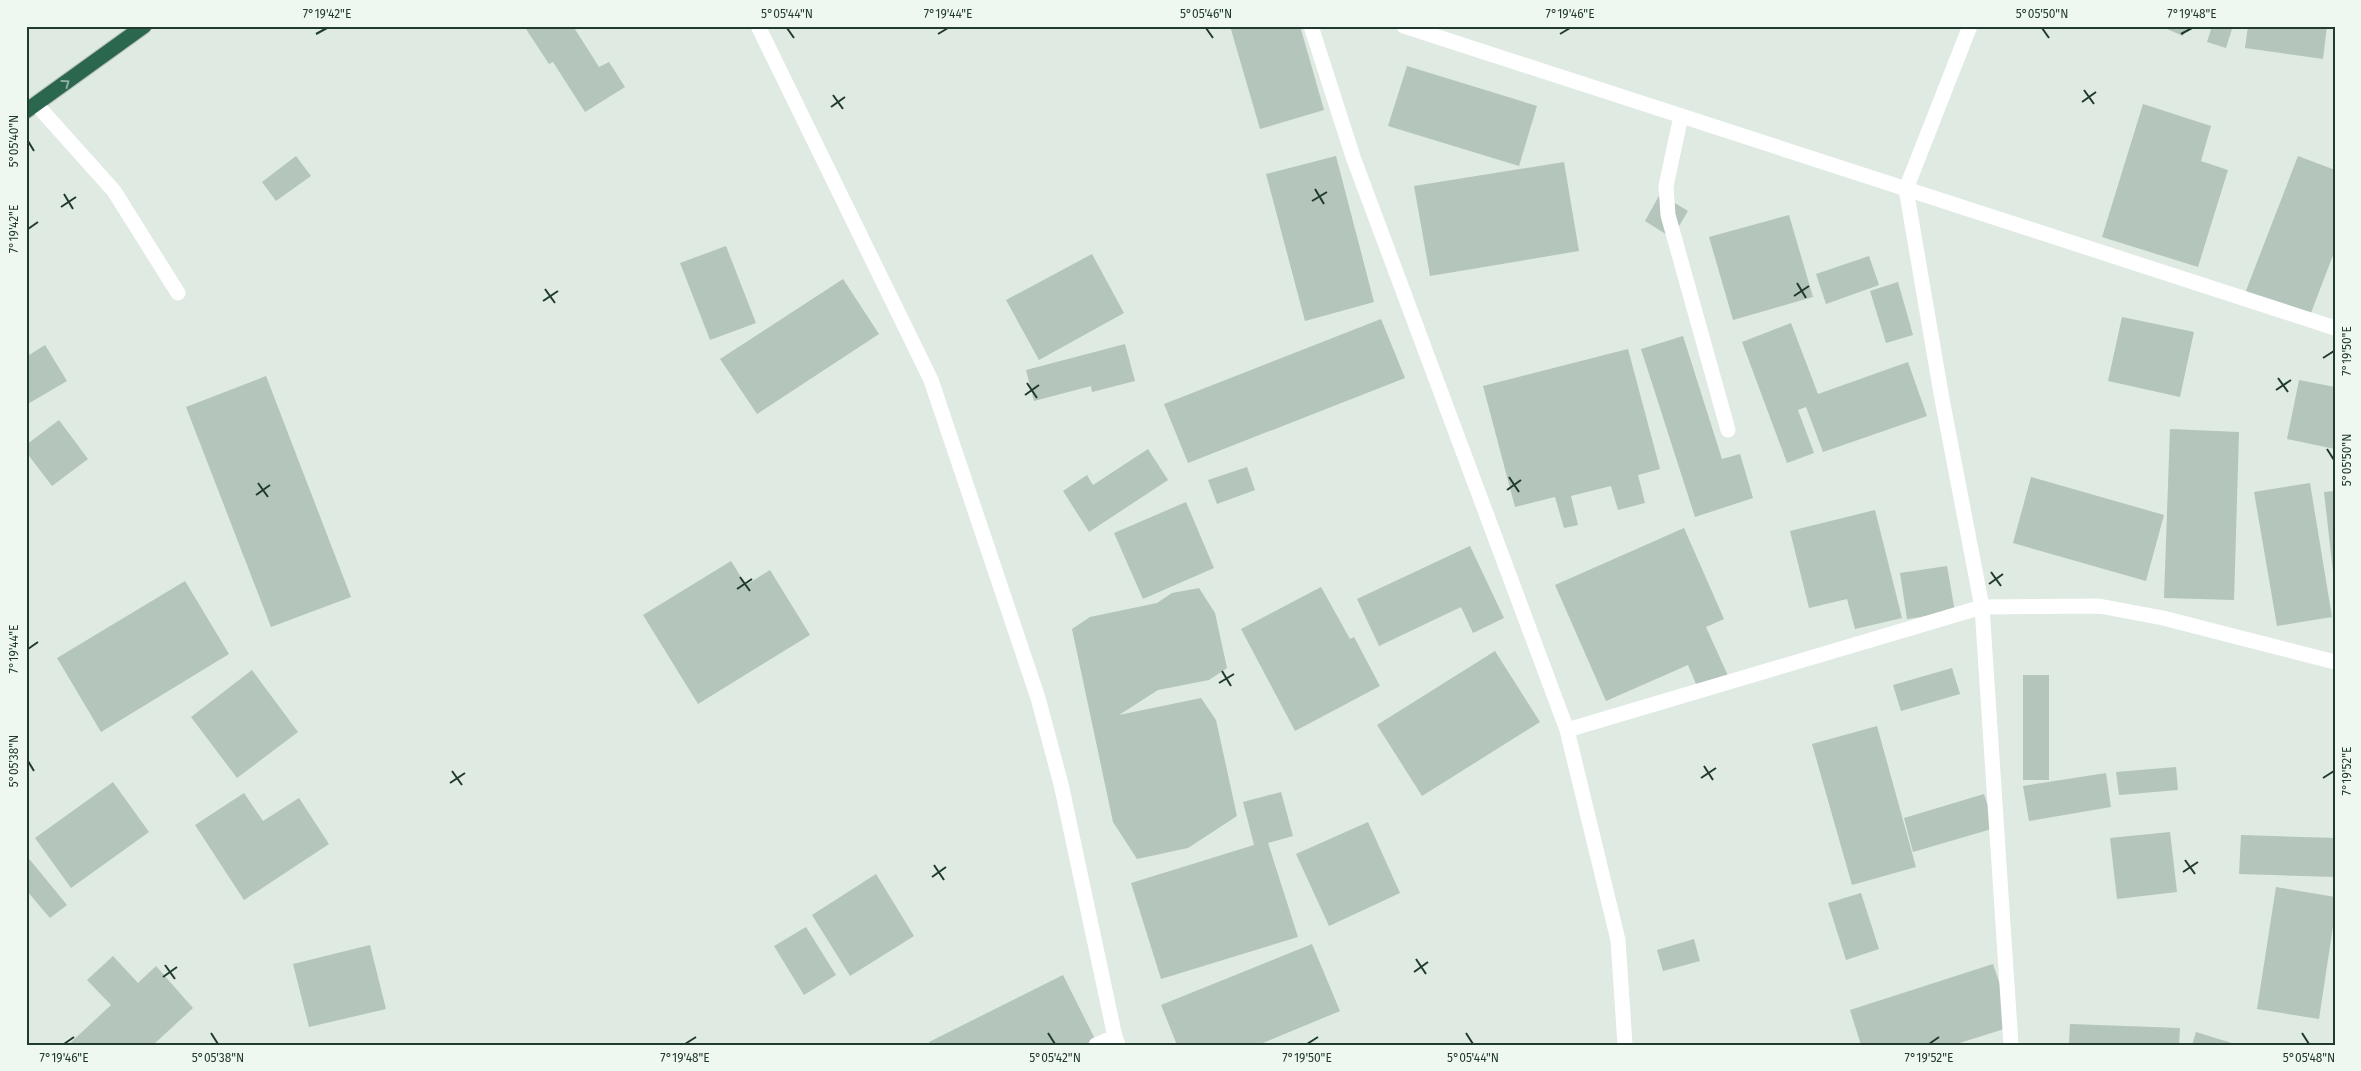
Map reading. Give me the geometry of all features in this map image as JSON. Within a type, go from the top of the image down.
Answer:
[{"type":"highway","points":[[31,107],[144,26]]},
{"type":"street","points":[[758,26],[931,380],[1038,698],[1060,784],[1117,1041],[1096,1045]]},
{"type":"street","points":[[1311,26],[1353,157],[1567,730],[1618,940],[1625,1045]]},
{"type":"street","points":[[1404,26],[2335,328]]},
{"type":"street","points":[[1970,26],[1906,189],[1942,399],[1982,607],[2011,1045]]},
{"type":"street","points":[[31,107],[114,191],[178,293]]},
{"type":"street","points":[[1681,116],[1666,186],[1668,215],[1728,430]]},
{"type":"street","points":[[1567,730],[1982,607],[2099,606],[2163,618],[2335,662]]},
{"type":"building","points":[[524,26],[573,26],[599,67],[609,62],[625,87],[585,112],[553,62],[549,64]]},
{"type":"building","points":[[1230,26],[1300,26],[1324,110],[1260,129]]},
{"type":"building","points":[[2160,26],[2187,26],[2183,36]]},
{"type":"building","points":[[2212,26],[2233,26],[2226,48],[2207,42]]},
{"type":"building","points":[[2248,26],[2327,26],[2323,59],[2245,48]]},
{"type":"building","points":[[1407,66],[1537,106],[1519,166],[1388,126]]},
{"type":"building","points":[[2143,104],[2211,126],[2201,161],[2228,170],[2198,267],[2102,237]]},
{"type":"building","points":[[296,156],[311,176],[276,201],[262,182]]},
{"type":"building","points":[[1336,156],[1374,302],[1305,321],[1266,174]]},
{"type":"building","points":[[2298,156],[2335,170],[2335,250],[2306,326],[2242,301]]},
{"type":"building","points":[[1564,162],[1579,251],[1430,276],[1414,186]]},
{"type":"building","points":[[1660,194],[1688,211],[1672,238],[1645,221]]},
{"type":"building","points":[[1789,215],[1813,297],[1733,320],[1709,237]]},
{"type":"building","points":[[726,246],[756,323],[710,340],[680,263]]},
{"type":"building","points":[[1092,254],[1124,313],[1039,360],[1006,300]]},
{"type":"building","points":[[1869,256],[1879,285],[1826,304],[1816,274]]},
{"type":"building","points":[[843,279],[879,334],[757,414],[720,359]]},
{"type":"building","points":[[1898,282],[1913,335],[1886,343],[1870,291]]},
{"type":"building","points":[[2122,317],[2194,332],[2180,397],[2108,381]]},
{"type":"building","points":[[1381,319],[1405,378],[1188,463],[1164,404]]},
{"type":"building","points":[[1791,323],[1818,394],[1908,362],[1927,416],[1823,452],[1806,407],[1798,410],[1814,453],[1787,463],[1742,342]]},
{"type":"building","points":[[1683,336],[1722,459],[1740,454],[1753,498],[1695,517],[1641,349]]},
{"type":"building","points":[[1125,344],[1135,381],[1092,392],[1091,386],[1034,401],[1026,370]]},
{"type":"building","points":[[45,345],[67,381],[26,405],[26,357]]},
{"type":"building","points":[[1628,349],[1660,469],[1638,475],[1645,503],[1618,510],[1611,486],[1571,496],[1578,525],[1564,528],[1555,497],[1515,507],[1483,386]]},
{"type":"building","points":[[266,376],[351,597],[271,627],[186,407]]},
{"type":"building","points":[[2299,380],[2335,387],[2335,449],[2287,439]]},
{"type":"building","points":[[59,420],[88,459],[52,486],[26,452],[26,445]]},
{"type":"building","points":[[2170,429],[2239,432],[2234,600],[2164,598]]},
{"type":"building","points":[[1148,449],[1168,480],[1089,532],[1063,491],[1087,475],[1093,485]]},
{"type":"building","points":[[1247,467],[1255,490],[1217,504],[1208,480]]},
{"type":"building","points":[[2031,477],[2164,515],[2146,581],[2013,543]]},
{"type":"building","points":[[2310,483],[2332,617],[2277,626],[2254,492]]},
{"type":"building","points":[[2335,491],[2335,572],[2333,572],[2324,492]]},
{"type":"building","points":[[1186,502],[1214,568],[1143,599],[1114,533]]},
{"type":"building","points":[[1875,510],[1902,618],[1855,629],[1847,599],[1809,608],[1790,531]]},
{"type":"building","points":[[1684,528],[1724,619],[1706,627],[1729,678],[1699,691],[1688,665],[1606,701],[1555,585]]},
{"type":"building","points":[[1470,546],[1504,618],[1473,633],[1461,607],[1379,646],[1357,599]]},
{"type":"building","points":[[731,561],[746,585],[770,570],[810,635],[698,704],[643,615]]},
{"type":"building","points":[[1947,566],[1955,612],[1907,619],[1900,573]]},
{"type":"building","points":[[185,581],[229,654],[101,732],[57,658]]},
{"type":"building","points":[[1321,587],[1350,639],[1354,637],[1380,686],[1295,731],[1241,629]]},
{"type":"building","points":[[1199,588],[1215,613],[1227,668],[1209,680],[1158,690],[1119,715],[1201,698],[1216,720],[1237,816],[1188,848],[1137,859],[1113,822],[1072,629],[1090,617],[1157,603],[1172,593]]},
{"type":"building","points":[[1495,651],[1540,722],[1422,796],[1377,725]]},
{"type":"building","points":[[1952,668],[1960,694],[1901,711],[1893,685]]},
{"type":"building","points":[[252,670],[298,732],[237,778],[191,717]]},
{"type":"building","points":[[2023,675],[2049,675],[2049,780],[2023,780]]},
{"type":"building","points":[[1877,726],[1916,867],[1852,885],[1812,744]]},
{"type":"building","points":[[2176,767],[2178,790],[2119,795],[2116,772]]},
{"type":"building","points":[[2106,773],[2111,807],[2029,821],[2023,786]]},
{"type":"building","points":[[113,782],[149,832],[71,888],[35,838]]},
{"type":"building","points":[[1281,792],[1293,836],[1268,843],[1298,937],[1161,979],[1131,883],[1254,845],[1243,802]]},
{"type":"building","points":[[244,793],[263,821],[299,798],[329,844],[244,900],[195,825]]},
{"type":"building","points":[[1984,794],[1995,828],[1913,852],[1904,818]]},
{"type":"building","points":[[1368,822],[1400,893],[1329,926],[1296,854]]},
{"type":"building","points":[[2170,832],[2177,892],[2117,899],[2110,838]]},
{"type":"building","points":[[2241,835],[2335,838],[2335,877],[2239,874]]},
{"type":"building","points":[[26,855],[67,905],[50,918],[26,890]]},
{"type":"building","points":[[876,874],[914,936],[850,976],[812,915]]},
{"type":"building","points":[[2276,887],[2335,897],[2335,913],[2319,1019],[2257,1009]]},
{"type":"building","points":[[1861,893],[1879,949],[1846,960],[1828,903]]},
{"type":"building","points":[[806,927],[836,975],[804,995],[774,946]]},
{"type":"building","points":[[1694,939],[1700,961],[1663,971],[1657,950]]},
{"type":"building","points":[[1312,944],[1340,1011],[1258,1045],[1177,1045],[1161,1005]]},
{"type":"building","points":[[370,945],[386,1009],[309,1027],[293,964]]},
{"type":"building","points":[[113,956],[138,983],[156,966],[193,1008],[153,1045],[68,1045],[111,1005],[87,980]]},
{"type":"building","points":[[1993,964],[2014,1026],[1953,1045],[1861,1045],[1850,1010]]},
{"type":"building","points":[[1063,975],[1098,1045],[931,1045],[929,1042]]},
{"type":"building","points":[[2070,1024],[2180,1028],[2179,1045],[2069,1045]]},
{"type":"building","points":[[2196,1032],[2235,1044],[2235,1045],[2192,1045]]}]
